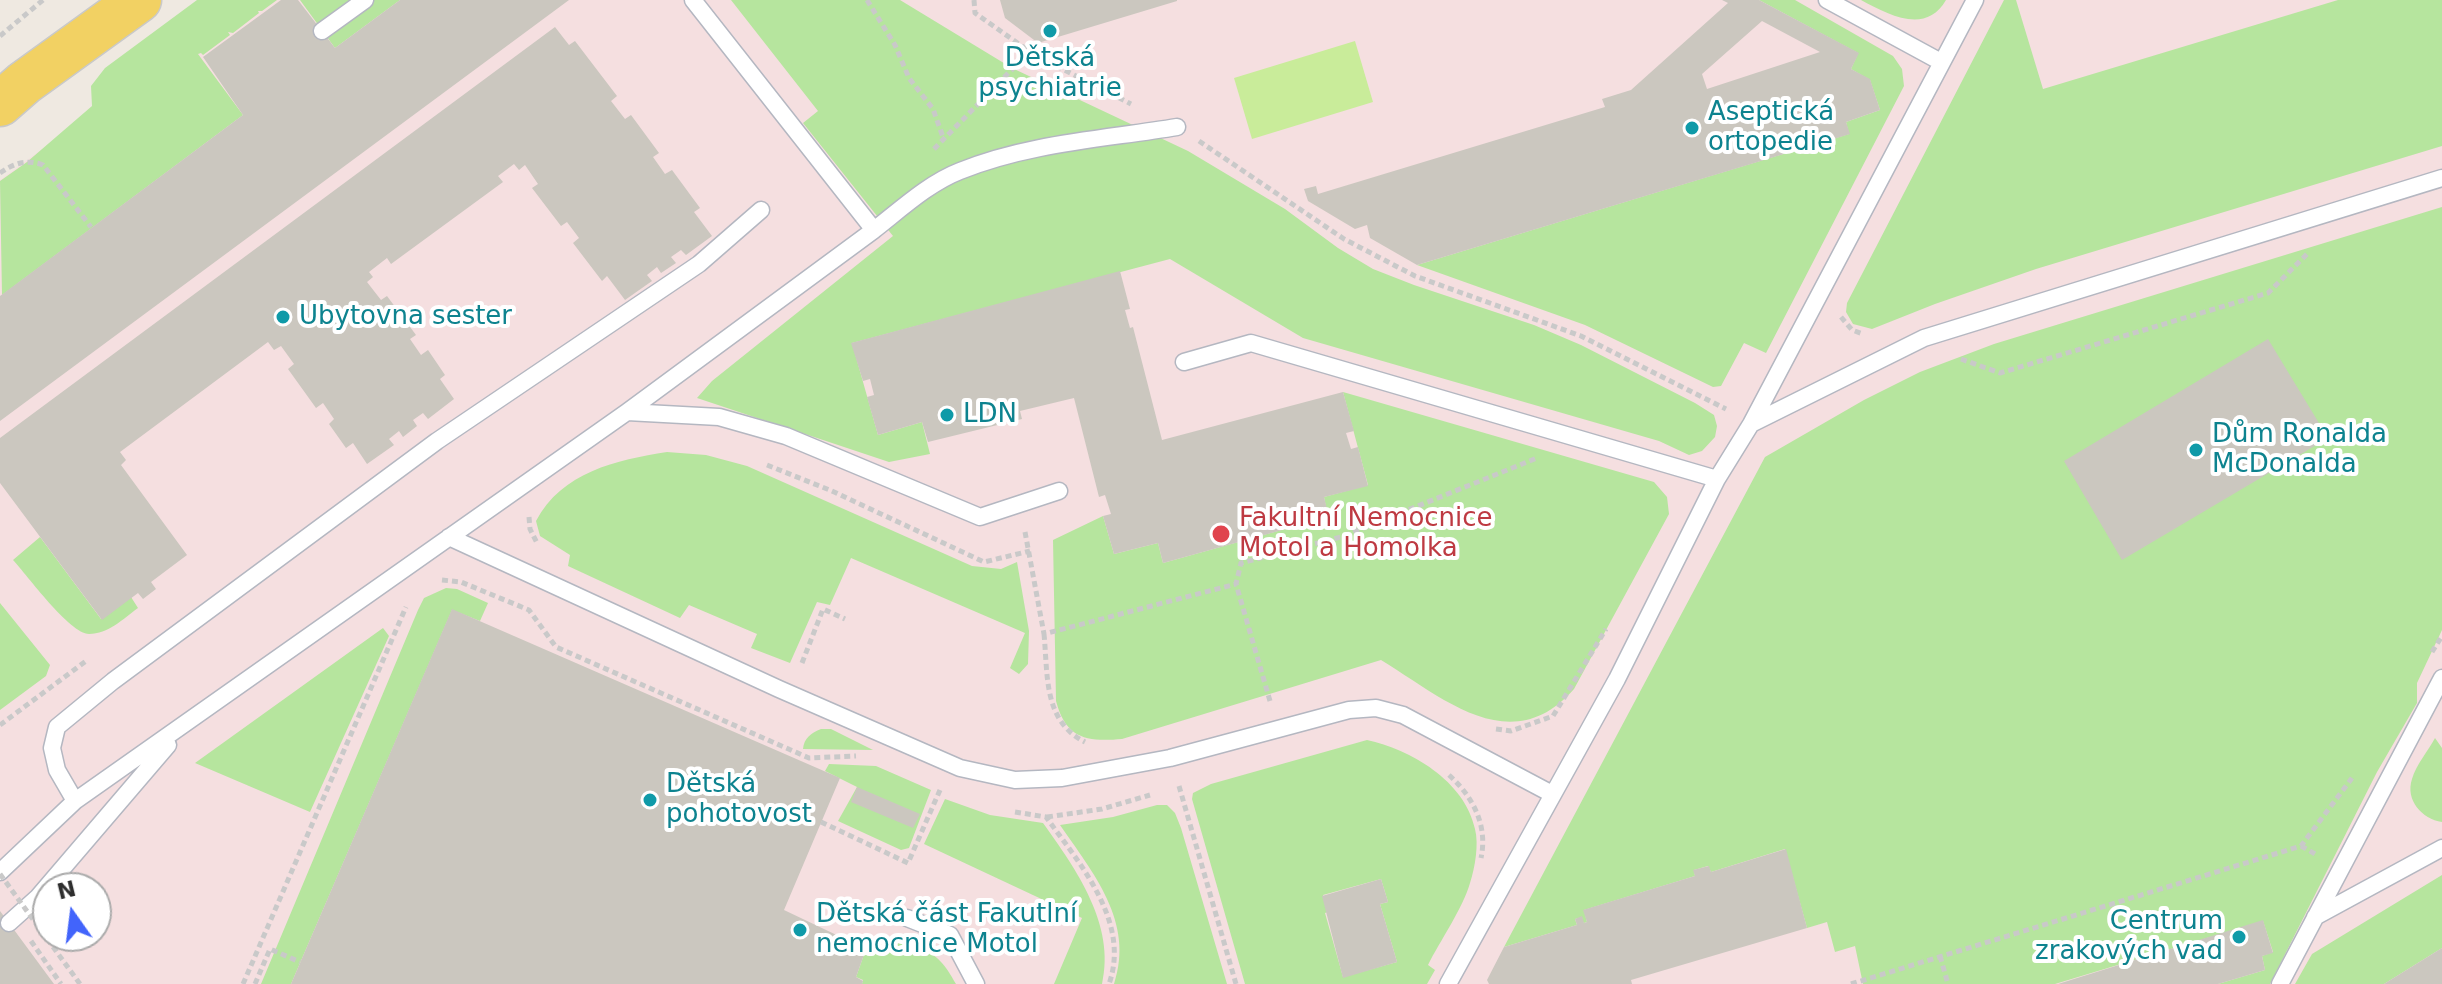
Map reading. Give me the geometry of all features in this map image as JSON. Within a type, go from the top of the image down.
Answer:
[{"type":"main road","points":[[0,104],[24,83],[139,0]]},
{"type":"lane","points":[[322,31],[365,0]]},
{"type":"lane","points":[[693,0],[874,230]]},
{"type":"lane","points":[[1827,0],[1941,62]]},
{"type":"lane","points":[[1448,984],[1617,679],[1717,479],[1751,424],[1975,0]]},
{"type":"lane","points":[[0,873],[75,801],[627,412],[909,202],[958,171],[1019,152],[1177,127]]},
{"type":"lane","points":[[1751,424],[1924,338],[2442,178]]},
{"type":"lane","points":[[75,801],[57,770],[52,748],[57,727],[113,681],[437,441],[699,264],[761,210]]},
{"type":"lane","points":[[1184,362],[1251,343],[1717,479]]},
{"type":"lane","points":[[627,412],[719,417],[786,436],[980,517],[1059,491]]},
{"type":"lane","points":[[449,537],[779,689],[960,768],[1015,780],[1062,778],[1170,758],[1349,710],[1376,708],[1403,715],[1552,794]]},
{"type":"lane","points":[[2280,984],[2442,678]]},
{"type":"lane","points":[[9,923],[38,897],[184,725]]},
{"type":"lane","points":[[2314,918],[2442,848]]},
{"type":"lane","points":[[907,918],[950,935],[976,984]]},
{"type":"path","points":[[0,36],[43,0]]},
{"type":"path","points":[[867,0],[895,45],[909,78],[933,109],[944,140]]},
{"type":"path","points":[[974,0],[975,13],[1030,51],[1177,127],[1344,239],[1403,270],[1581,336],[1670,379],[1751,424]]},
{"type":"path","points":[[933,150],[1030,51]]},
{"type":"path","points":[[0,173],[22,162],[43,165],[91,227]]},
{"type":"path","points":[[1948,355],[2000,373],[2268,293],[2312,249]]},
{"type":"path","points":[[1271,702],[1236,584],[1241,563],[1341,537],[1540,457]]},
{"type":"path","points":[[756,460],[832,491],[984,562],[1030,551]]},
{"type":"path","points":[[1018,505],[1030,551],[1044,634],[1049,690],[1056,716],[1069,735],[1090,745]]},
{"type":"path","points":[[534,507],[529,515],[530,529],[537,544],[546,550]]},
{"type":"path","points":[[432,585],[443,579],[461,582],[529,610],[556,647],[809,758],[869,756]]},
{"type":"path","points":[[1044,634],[1236,584]]},
{"type":"path","points":[[243,984],[402,611],[411,601]]},
{"type":"path","points":[[802,663],[823,609],[845,619]]},
{"type":"path","points":[[1490,728],[1511,731],[1553,716],[1609,623]]},
{"type":"path","points":[[2428,663],[2433,648],[2442,636]]},
{"type":"path","points":[[1255,707],[1285,699]]},
{"type":"path","points":[[1851,984],[2301,846],[2359,769]]},
{"type":"path","points":[[1442,770],[1470,798],[1475,809],[1483,830],[1480,862]]},
{"type":"path","points":[[1166,790],[1194,782]]},
{"type":"path","points":[[821,822],[908,863],[942,786]]},
{"type":"path","points":[[1179,786],[1236,984]]},
{"type":"path","points":[[1011,812],[1046,817],[1102,809],[1153,794]]},
{"type":"path","points":[[1046,817],[1083,868],[1109,913],[1114,968],[1109,984]]},
{"type":"path","points":[[0,873],[80,984]]},
{"type":"path","points":[[255,984],[270,949],[300,962]]},
{"type":"path","points":[[1940,956],[1948,984]]},
{"type":"shaded area","name":"Fakultní Nemocnice Motol a Homolka","points":[[245,0],[2442,0],[2442,984],[0,984],[0,180]]},
{"type":"green space","points":[[197,0],[277,0],[258,11],[233,33],[228,32],[230,35],[203,55],[198,54],[243,115],[2,295],[0,181],[92,106],[91,86],[105,68]]},
{"type":"green space","points":[[300,0],[400,0],[335,48]]},
{"type":"green space","points":[[731,0],[900,0],[1012,68],[1188,151],[1285,209],[1373,269],[1534,325],[1581,345],[1695,403],[1714,415],[1717,426],[1715,437],[1702,451],[1689,455],[1659,441],[1303,338],[1170,259],[852,343],[878,435],[922,422],[930,454],[889,462],[697,398],[712,381],[893,236],[803,123],[818,111]]},
{"type":"green space","points":[[1759,0],[1795,0],[1893,56],[1902,69],[1904,86],[1766,353],[1744,343],[1721,386],[1713,387],[1585,325],[1417,265],[1849,134],[1846,122],[1880,110],[1870,80],[1851,69],[1858,53]]},
{"type":"green space","points":[[1861,0],[1946,0],[1938,11],[1928,17],[1906,19]]},
{"type":"green space","points":[[2004,0],[2016,0],[2043,89],[2338,0],[2442,0],[2442,146],[2036,269],[1872,329],[1853,324],[1846,312],[1847,303]]},
{"type":"green space","points":[[1355,41],[1373,102],[1252,139],[1234,78]]},
{"type":"green space","points":[[2442,207],[2442,630],[2417,683],[2417,703],[2377,772],[2270,984],[2218,984],[2265,970],[2262,956],[2273,952],[2263,921],[2055,984],[1863,984],[1855,946],[1835,952],[1827,922],[1807,928],[1785,849],[1711,872],[1708,866],[1694,870],[1695,876],[1584,910],[1587,922],[1575,919],[1577,925],[1504,947],[1765,457],[1920,372],[1994,344]]},
{"type":"green space","points":[[1343,392],[1654,482],[1667,497],[1669,514],[1574,689],[1550,710],[1526,720],[1501,721],[1452,704],[1381,660],[1122,739],[1098,740],[1072,731],[1060,714],[1056,701],[1053,540],[1103,516],[1114,554],[1158,543],[1163,563],[1328,517],[1324,497],[1368,485]]},
{"type":"green space","points":[[667,452],[706,455],[747,466],[972,566],[1001,569],[1017,562],[1029,631],[1028,664],[1019,674],[1010,668],[1025,633],[851,558],[830,605],[817,602],[790,663],[751,648],[757,634],[689,605],[680,618],[568,566],[570,555],[540,536],[536,521],[547,504],[575,480],[610,464]]},
{"type":"green space","points":[[40,537],[101,619],[131,597],[138,608],[115,625],[96,633],[89,634],[71,625],[13,560]]},
{"type":"green space","points":[[446,588],[457,589],[488,603],[480,621],[452,610],[291,984],[261,984],[418,610],[424,598]]},
{"type":"green space","points":[[0,603],[50,665],[46,676],[0,710]]},
{"type":"green space","points":[[383,628],[389,636],[310,812],[195,763]]},
{"type":"green space","points":[[821,729],[831,729],[873,750],[803,749],[809,736]]},
{"type":"green space","points":[[2435,738],[2442,748],[2442,822],[2422,813],[2413,801],[2410,787],[2419,763]]},
{"type":"green space","points":[[1367,740],[1417,759],[1448,782],[1469,812],[1476,835],[1476,856],[1467,893],[1428,965],[1435,970],[1427,984],[1245,984],[1192,799],[1193,793],[1211,784]],"holes":[[[1381,879],[1388,902],[1380,904],[1397,962],[1343,977],[1323,895]]]},
{"type":"green space","points":[[829,764],[876,766],[931,790],[909,848],[901,850],[838,821],[857,787],[825,771]]},
{"type":"green space","points":[[945,799],[990,815],[1043,823],[1080,879],[1098,919],[1105,962],[1102,984],[1054,984],[1082,918],[924,844]]},
{"type":"green space","points":[[1167,805],[1175,813],[1181,828],[1227,984],[1114,984],[1119,961],[1115,919],[1097,880],[1060,825],[1113,817]]},
{"type":"green space","points":[[2442,875],[2442,948],[2384,984],[2295,984],[2312,954]]},
{"type":"green space","points":[[879,939],[925,950],[941,962],[956,984],[862,984],[863,980],[856,977],[866,949]]},
{"type":"building","points":[[281,0],[298,0],[335,48],[400,0],[569,0],[0,421],[0,296],[243,115],[203,57]]},
{"type":"building","name":"Dětská psychiatrie","points":[[1000,0],[1177,1],[1038,43],[1005,18]]},
{"type":"building","name":"Aseptická ortopedie","points":[[1722,0],[1759,0],[1859,53],[1851,69],[1870,79],[1880,110],[1846,122],[1850,134],[1417,265],[1370,238],[1367,225],[1355,229],[1308,201],[1304,189],[1316,186],[1318,194],[1605,107],[1602,99],[1631,90],[1728,3]],"holes":[[[1762,21],[1820,52],[1707,89],[1702,74]]]},
{"type":"building","name":"Ubytovna sester","points":[[555,27],[569,45],[575,41],[617,96],[611,101],[625,119],[631,115],[659,153],[653,157],[665,174],[672,170],[700,208],[694,212],[712,236],[686,255],[681,250],[671,257],[676,263],[661,273],[657,267],[647,275],[652,281],[625,300],[607,276],[602,281],[573,243],[579,238],[567,222],[561,226],[532,188],[538,184],[525,165],[519,170],[514,164],[498,176],[503,182],[391,264],[387,258],[369,272],[373,277],[367,282],[381,300],[387,296],[416,335],[410,339],[421,355],[428,350],[445,375],[440,379],[454,399],[428,419],[423,413],[413,420],[417,426],[403,437],[399,431],[389,439],[394,445],[367,464],[353,443],[346,448],[329,424],[334,419],[323,403],[316,408],[288,369],[294,364],[281,346],[274,350],[268,342],[120,452],[126,460],[121,465],[187,555],[151,582],[156,589],[143,599],[138,593],[102,620],[0,483],[0,438]]},
{"type":"building","name":"LDN","points":[[1120,271],[1130,309],[1125,310],[1130,328],[1133,327],[1162,440],[1343,392],[1354,431],[1346,433],[1351,449],[1358,447],[1368,486],[1324,497],[1329,517],[1163,563],[1158,543],[1114,554],[1103,516],[1111,514],[1105,495],[1099,497],[1074,398],[1020,411],[1022,419],[928,442],[922,422],[878,435],[867,397],[874,395],[870,379],[863,381],[851,343]]},
{"type":"building","name":"Dům Ronalda McDonalda","points":[[2268,339],[2328,438],[2122,560],[2064,461]]},
{"type":"building","name":"Dětská pohotovost","points":[[452,609],[840,778],[784,910],[866,949],[856,977],[863,981],[862,984],[291,984]]},
{"type":"building","points":[[857,787],[920,814],[913,828],[851,802]]},
{"type":"building","points":[[1786,849],[1807,928],[1631,980],[1632,984],[1489,984],[1487,980],[1504,947],[1577,925],[1575,919],[1582,916],[1584,923],[1587,922],[1583,910],[1695,876],[1693,870],[1709,866],[1711,872]]},
{"type":"building","points":[[1381,879],[1388,902],[1380,904],[1397,962],[1343,978],[1322,896]]},
{"type":"building","points":[[0,911],[9,923],[54,984],[0,984]]},
{"type":"building","name":"Centrum zrakových vad","points":[[2263,920],[2273,953],[2262,956],[2265,970],[2218,984],[2058,984]]},
{"type":"building","points":[[2442,948],[2442,984],[2384,984]]},
{"type":"place","name":"Dětská psychiatrie","points":[[1050,31]]},
{"type":"place","name":"Aseptická ortopedie","points":[[1692,128]]},
{"type":"place","name":"Ubytovna sester","points":[[283,317]]},
{"type":"place","name":"LDN","points":[[947,415]]},
{"type":"place","name":"Dům Ronalda McDonalda","points":[[2196,450]]},
{"type":"place","name":"Fakultní Nemocnice Motol a Homolka","points":[[1221,534]]},
{"type":"place","name":"Dětská pohotovost","points":[[650,800]]},
{"type":"place","name":"Dětská část Fakutlní nemocnice Motol","points":[[800,930]]},
{"type":"place","name":"Centrum zrakových vad","points":[[2239,937]]}]
